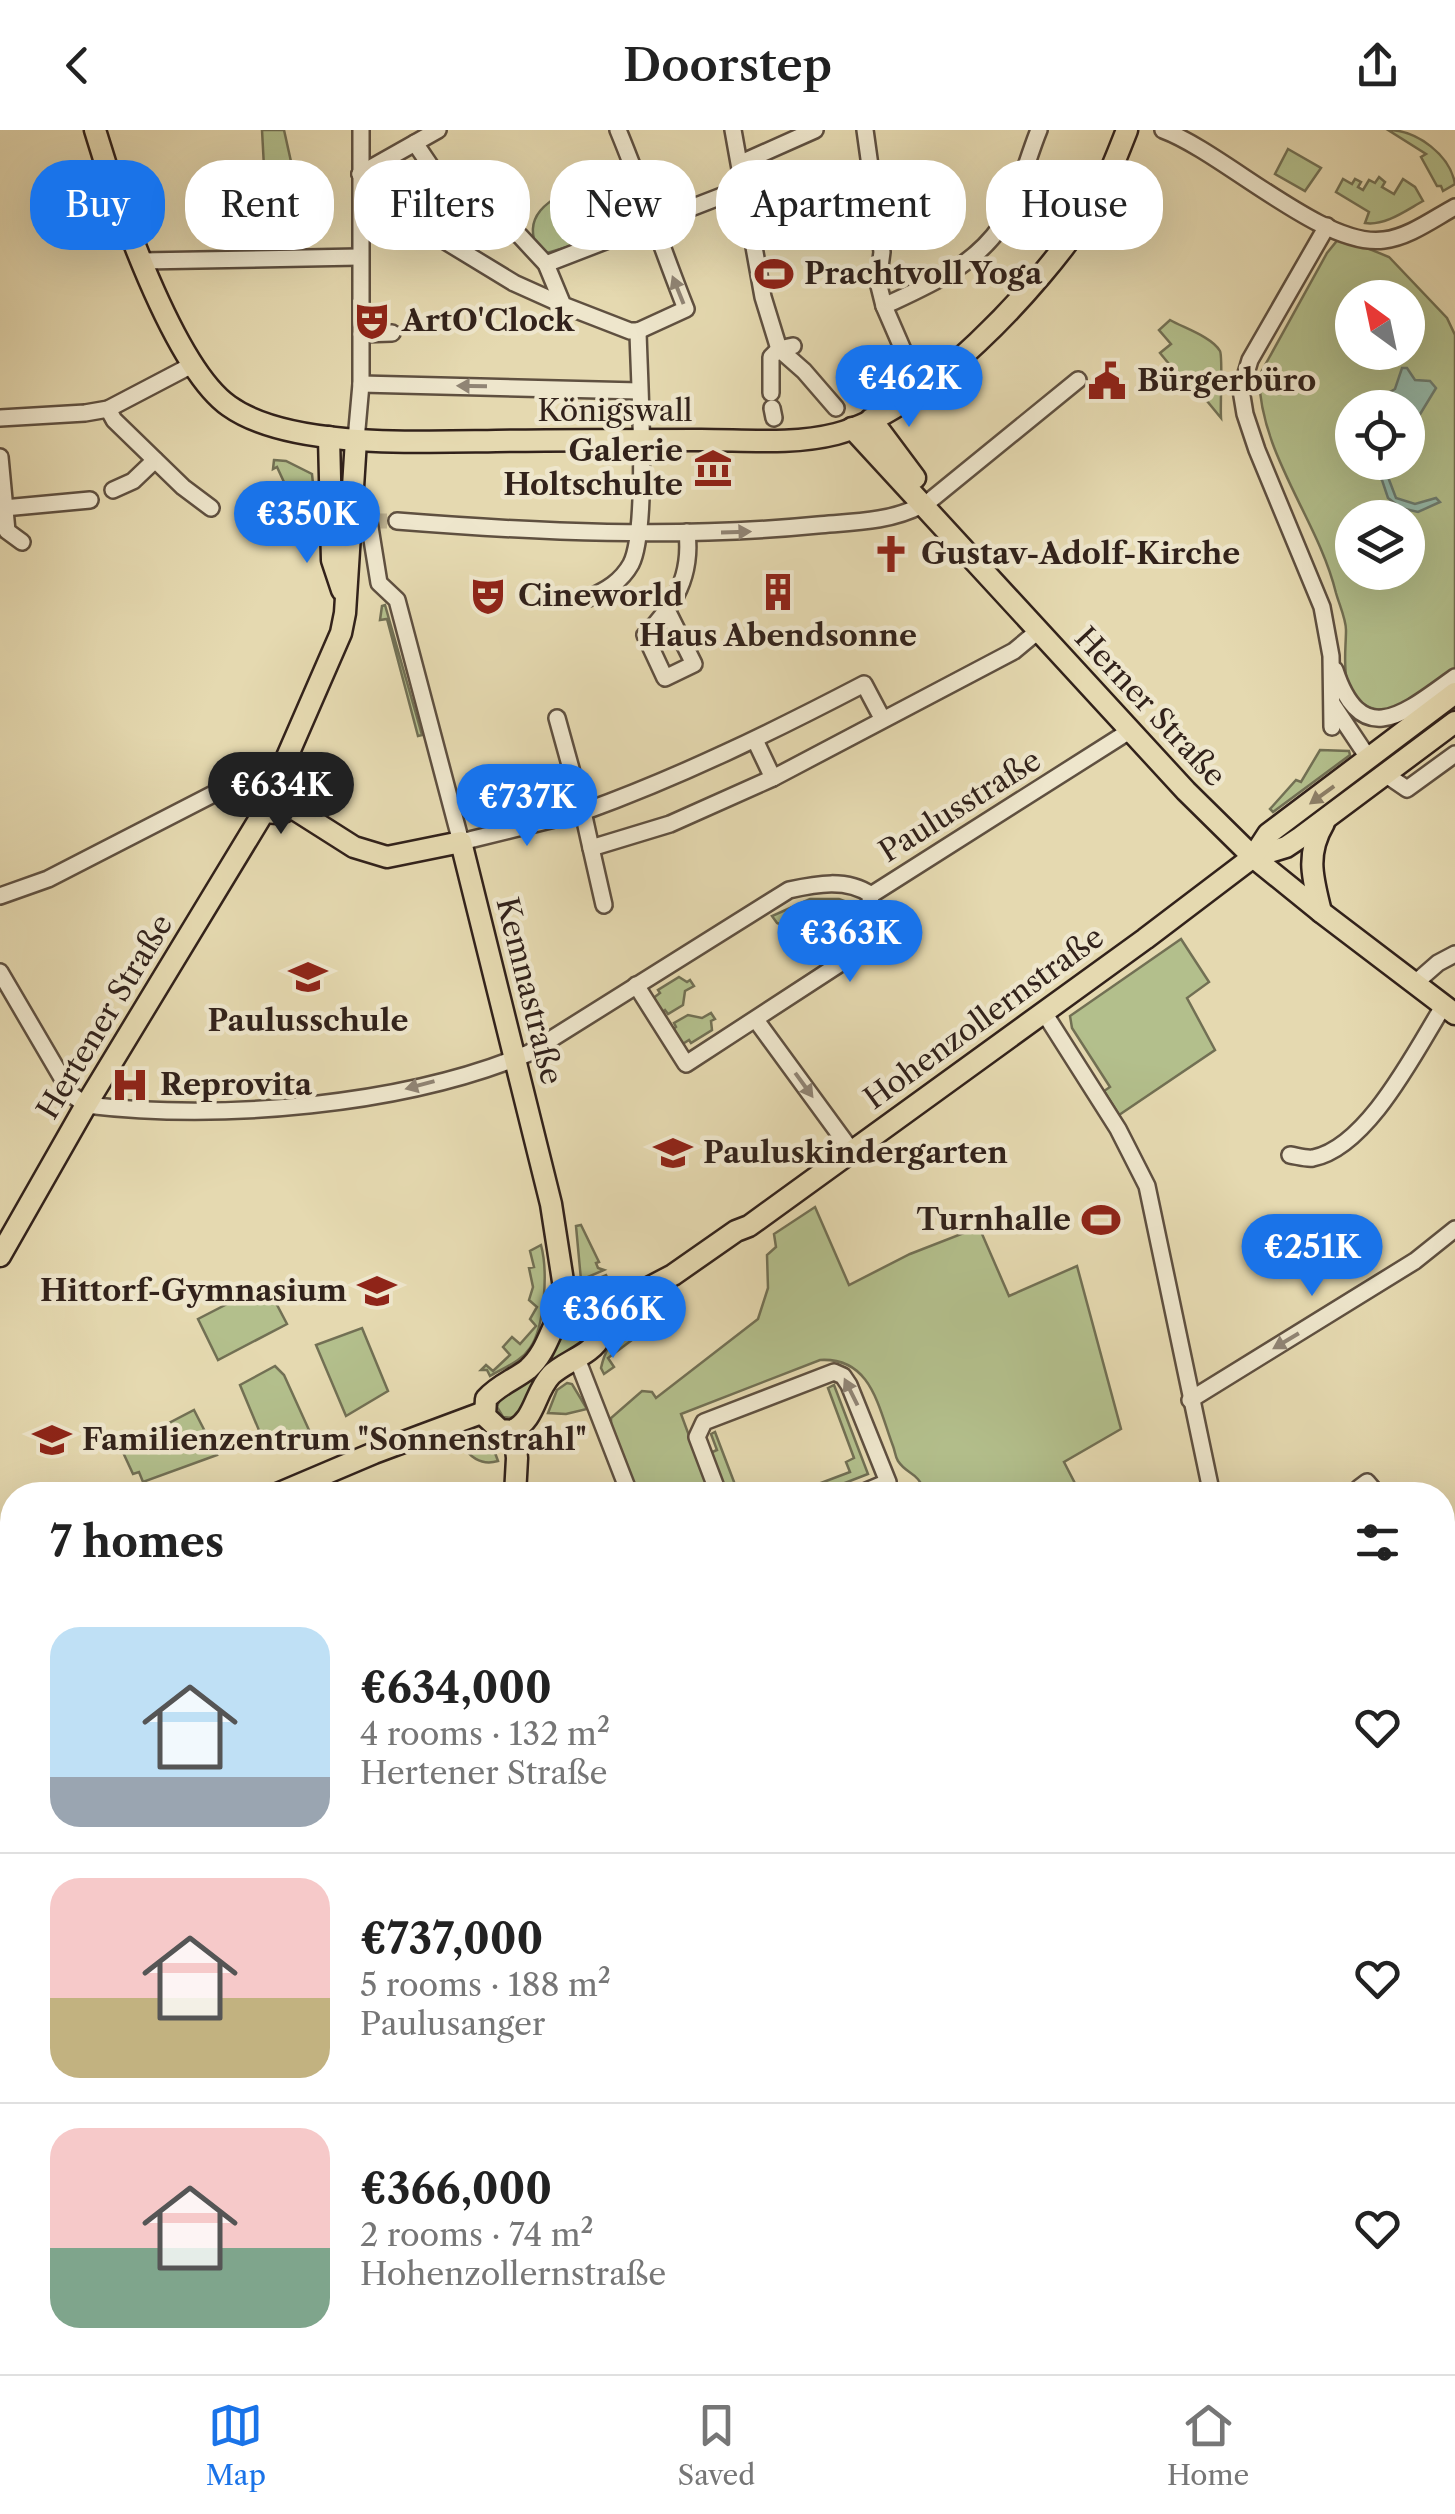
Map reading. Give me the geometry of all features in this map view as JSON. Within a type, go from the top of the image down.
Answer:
[{"type":"main road","name":"Königswall","points":[[95,130],[142,261],[192,364],[210,390],[235,410],[277,426],[356,440],[640,441],[799,439],[862,424],[920,390],[1001,319],[1058,253],[1102,190],[1128,130]]},
{"type":"main road","name":"Herner Straße","points":[[862,424],[1038,632],[1186,791],[1320,912],[1449,1009]]},
{"type":"main road","points":[[328,437],[332,560],[345,602]]},
{"type":"main road","points":[[283,766],[335,648],[364,521],[356,440]]},
{"type":"main road","points":[[1254,856],[1268,834],[1455,693]]},
{"type":"main road","points":[[1254,856],[1286,847],[1455,722]]},
{"type":"main road","points":[[268,766],[283,766],[291,770],[298,782],[298,796],[291,807],[276,812],[265,810],[254,797],[254,780],[268,766]]},
{"type":"main road","points":[[291,807],[354,847],[387,857],[461,842]]},
{"type":"main road","name":"Hertener Straße","points":[[0,1256],[265,810]]},
{"type":"main road","points":[[1320,912],[1310,872],[1312,846],[1327,818]]},
{"type":"main road","name":"Kemnastraße","points":[[461,842],[551,1204],[567,1306]]},
{"type":"main road","name":"Hohenzollernstraße","points":[[514,1430],[530,1418],[550,1377],[598,1340],[599,1321],[701,1272],[744,1241],[748,1226],[1254,856]]},
{"type":"main road","points":[[516,1482],[514,1430],[494,1426],[484,1412],[486,1398],[526,1371],[542,1354],[558,1316],[567,1306],[584,1305],[599,1321]]},
{"type":"main road","points":[[306,1482],[484,1412]]},
{"type":"street","points":[[360,160],[361,130]]},
{"type":"street","points":[[385,160],[438,130]]},
{"type":"street","points":[[618,130],[630,160]]},
{"type":"street","points":[[733,130],[740,160]]},
{"type":"street","points":[[748,160],[815,130]]},
{"type":"street","points":[[864,130],[882,252],[878,282],[884,306],[920,390]]},
{"type":"street","points":[[884,306],[944,277],[986,245],[1003,223],[1039,130]]},
{"type":"street","points":[[1162,130],[1204,149],[1326,226],[1368,241],[1409,232],[1455,207]]},
{"type":"street","points":[[415,143],[442,183],[520,236],[546,264],[563,305]]},
{"type":"street","points":[[1326,226],[1250,360],[1241,390],[1244,414],[1322,607],[1331,656],[1344,696],[1364,716],[1386,720],[1399,716],[1455,678]]},
{"type":"street","points":[[356,440],[361,384],[359,250]]},
{"type":"street","points":[[460,250],[548,301],[630,332],[686,309],[664,250]]},
{"type":"street","points":[[546,264],[580,250]]},
{"type":"street","points":[[755,250],[762,297],[786,348],[836,408]]},
{"type":"street","points":[[142,261],[359,256]]},
{"type":"street","points":[[589,598],[614,586],[636,552],[638,331]]},
{"type":"street","points":[[361,334],[392,333]]},
{"type":"street","points":[[770,399],[772,357],[786,348]]},
{"type":"street","points":[[0,418],[108,408],[192,364]]},
{"type":"street","points":[[397,522],[508,530],[737,533],[892,518],[927,502],[1078,380]]},
{"type":"street","points":[[361,384],[639,391]]},
{"type":"street","points":[[108,408],[114,420],[182,488],[211,508]]},
{"type":"street","points":[[0,458],[6,531],[22,542]]},
{"type":"street","points":[[113,490],[133,480],[155,460]]},
{"type":"street","points":[[4,508],[90,500]]},
{"type":"street","name":"Kemnastraße","points":[[364,521],[375,593],[397,600],[461,842]]},
{"type":"street","points":[[668,612],[690,555],[687,532]]},
{"type":"street","points":[[591,848],[670,824],[772,778],[1014,651],[1038,632]]},
{"type":"street","points":[[1331,656],[1332,728]]},
{"type":"street","points":[[461,842],[582,812],[655,786],[864,684],[882,718]]},
{"type":"street","points":[[1330,702],[1369,760]]},
{"type":"street","points":[[557,718],[604,904]]},
{"type":"street","name":"Paulusstraße","points":[[86,1106],[195,1111],[272,1109],[390,1093],[529,1054],[789,890],[813,884],[855,885],[871,895],[1130,730]]},
{"type":"street","points":[[755,740],[772,778]]},
{"type":"street","points":[[1386,774],[1407,790],[1455,754]]},
{"type":"street","points":[[0,896],[48,879],[225,788],[254,780]]},
{"type":"street","points":[[636,985],[686,1064],[841,963],[867,921],[871,895]]},
{"type":"street","points":[[1414,984],[1438,962],[1455,954]]},
{"type":"street","points":[[0,972],[72,1095],[86,1106]]},
{"type":"street","points":[[1290,1155],[1312,1158],[1349,1138],[1381,1106],[1449,1009]]},
{"type":"street","points":[[1043,1011],[1118,1129],[1147,1186],[1209,1482]]},
{"type":"street","points":[[756,1020],[851,1150]]},
{"type":"street","points":[[1190,1400],[1416,1261],[1455,1229]]},
{"type":"street","points":[[576,1356],[625,1482]]},
{"type":"street","points":[[714,1482],[697,1436],[704,1422],[834,1372],[849,1385],[888,1482]]},
{"type":"green space","points":[[262,130],[284,130],[291,160],[264,160]]},
{"type":"green space","points":[[1388,130],[1410,134],[1430,146],[1446,163],[1455,184],[1443,191],[1421,157],[1426,154]]},
{"type":"green space","points":[[1288,149],[1321,168],[1305,191],[1275,174]]},
{"type":"green space","points":[[1379,177],[1385,182],[1382,187],[1394,194],[1403,179],[1415,187],[1423,201],[1387,220],[1365,223],[1369,212],[1336,192],[1343,179],[1352,184],[1355,179],[1361,182],[1358,187],[1363,190],[1369,180],[1375,183]]},
{"type":"green space","points":[[550,202],[550,250],[557,250],[547,253],[534,239],[536,216]]},
{"type":"green space","points":[[1340,237],[1389,257],[1411,280],[1335,280],[1335,370],[1425,370],[1425,295],[1447,318],[1455,335],[1455,670],[1402,705],[1378,709],[1367,706],[1351,692],[1346,672],[1346,630],[1335,590],[1425,590],[1425,500],[1335,500],[1335,589],[1269,433],[1259,376],[1327,253]]},
{"type":"green space","points":[[1170,320],[1204,337],[1220,351],[1221,418],[1202,395],[1197,398],[1160,353],[1171,344],[1159,330]]},
{"type":"green space","points":[[274,460],[286,461],[312,474],[315,502],[308,503],[307,521],[302,521],[277,467],[273,469]]},
{"type":"green space","points":[[385,605],[422,735],[418,736],[387,619],[380,620]]},
{"type":"green space","points":[[1455,704],[1455,712],[1284,839],[1281,835]]},
{"type":"green space","points":[[1320,750],[1349,751],[1350,755],[1273,812],[1270,809],[1296,780],[1301,782]]},
{"type":"green space","points":[[810,899],[839,899],[855,905],[844,937],[827,958],[814,940],[811,926],[797,924],[785,934],[786,927],[772,916]]},
{"type":"green space","points":[[1181,939],[1209,982],[1187,998],[1215,1050],[1119,1115],[1104,1091],[1110,1087],[1072,1028],[1070,1016]]},
{"type":"green space","points":[[679,977],[690,980],[694,986],[685,991],[683,1005],[668,1014],[665,1010],[661,1013],[652,999],[660,993],[658,990]]},
{"type":"green space","points":[[711,1013],[715,1019],[711,1021],[712,1030],[681,1045],[672,1030],[676,1027],[674,1023],[688,1015],[702,1018]]},
{"type":"green space","points":[[815,1207],[849,1285],[910,1254],[979,1227],[1009,1296],[1077,1266],[1121,1429],[1064,1462],[1074,1482],[920,1482],[898,1461],[877,1400],[862,1375],[837,1361],[820,1360],[681,1414],[706,1482],[630,1482],[611,1429],[611,1418],[642,1391],[652,1392],[656,1398],[758,1319],[768,1288],[767,1255],[776,1247],[774,1234]]},
{"type":"green space","points":[[581,1225],[599,1262],[598,1268],[604,1270],[581,1280],[576,1226]]},
{"type":"green space","points":[[541,1245],[544,1298],[535,1338],[522,1357],[490,1376],[487,1370],[481,1370],[486,1365],[493,1371],[510,1355],[503,1347],[512,1337],[520,1344],[536,1326],[530,1319],[537,1307],[529,1300],[533,1287],[529,1268],[534,1267],[530,1251]]},
{"type":"green space","points":[[606,1275],[614,1291],[608,1296],[593,1296],[583,1285]]},
{"type":"green space","points":[[266,1284],[287,1324],[218,1360],[198,1319]]},
{"type":"green space","points":[[680,1302],[636,1337],[629,1327]]},
{"type":"green space","points":[[576,1317],[586,1321],[589,1328],[581,1346],[514,1418],[503,1417],[497,1407],[501,1395]]},
{"type":"green space","points":[[362,1328],[388,1391],[346,1416],[316,1345]]},
{"type":"green space","points":[[625,1329],[632,1340],[608,1358],[614,1367],[604,1374],[601,1368],[606,1351]]},
{"type":"green space","points":[[275,1366],[284,1375],[309,1430],[266,1447],[240,1385]]},
{"type":"green space","points":[[572,1384],[587,1409],[548,1413],[557,1390]]},
{"type":"green space","points":[[834,1385],[868,1474],[847,1482],[823,1482],[850,1472],[846,1462],[854,1458],[828,1388]]},
{"type":"green space","points":[[194,1410],[217,1455],[143,1482],[139,1472],[133,1474],[121,1448]]},
{"type":"green space","points":[[715,1432],[734,1482],[721,1482],[710,1453],[717,1450],[711,1434]]},
{"type":"green space","points":[[476,1435],[491,1442],[498,1461],[481,1461],[467,1452],[461,1441]]},
{"type":"shaded area","points":[[1401,370],[1408,370],[1415,380],[1430,381],[1436,388],[1425,406],[1425,390],[1395,389]]},
{"type":"shaded area","points":[[1382,480],[1389,480],[1396,498],[1402,500],[1388,498]]},
{"type":"shaded area","points":[[1436,498],[1440,502],[1425,509],[1425,501]]},
{"type":"tunnel","points":[[372,521],[397,521]]},
{"type":"place","name":"Prachtvoll Yoga","points":[[774,274]]},
{"type":"place","name":"ArtO'Clock","points":[[372,321]]},
{"type":"place","name":"Bürgerbüro","points":[[1107,381]]},
{"type":"place","name":"Galerie Holtschulte","points":[[713,468]]},
{"type":"place","name":"Gustav-Adolf-Kirche","points":[[891,554]]},
{"type":"place","name":"Haus Abendsonne","points":[[778,592]]},
{"type":"place","name":"Cineworld","points":[[488,596]]},
{"type":"place","name":"Paulusschule","points":[[308,977]]},
{"type":"place","name":"Reprovita","points":[[130,1085]]},
{"type":"place","name":"Pauluskindergarten","points":[[673,1153]]},
{"type":"place","name":"Turnhalle","points":[[1101,1220]]},
{"type":"place","name":"Hittorf-Gymnasium","points":[[377,1291]]},
{"type":"place","name":"Familienzentrum \"Sonnenstrahl\"","points":[[52,1440]]}]
